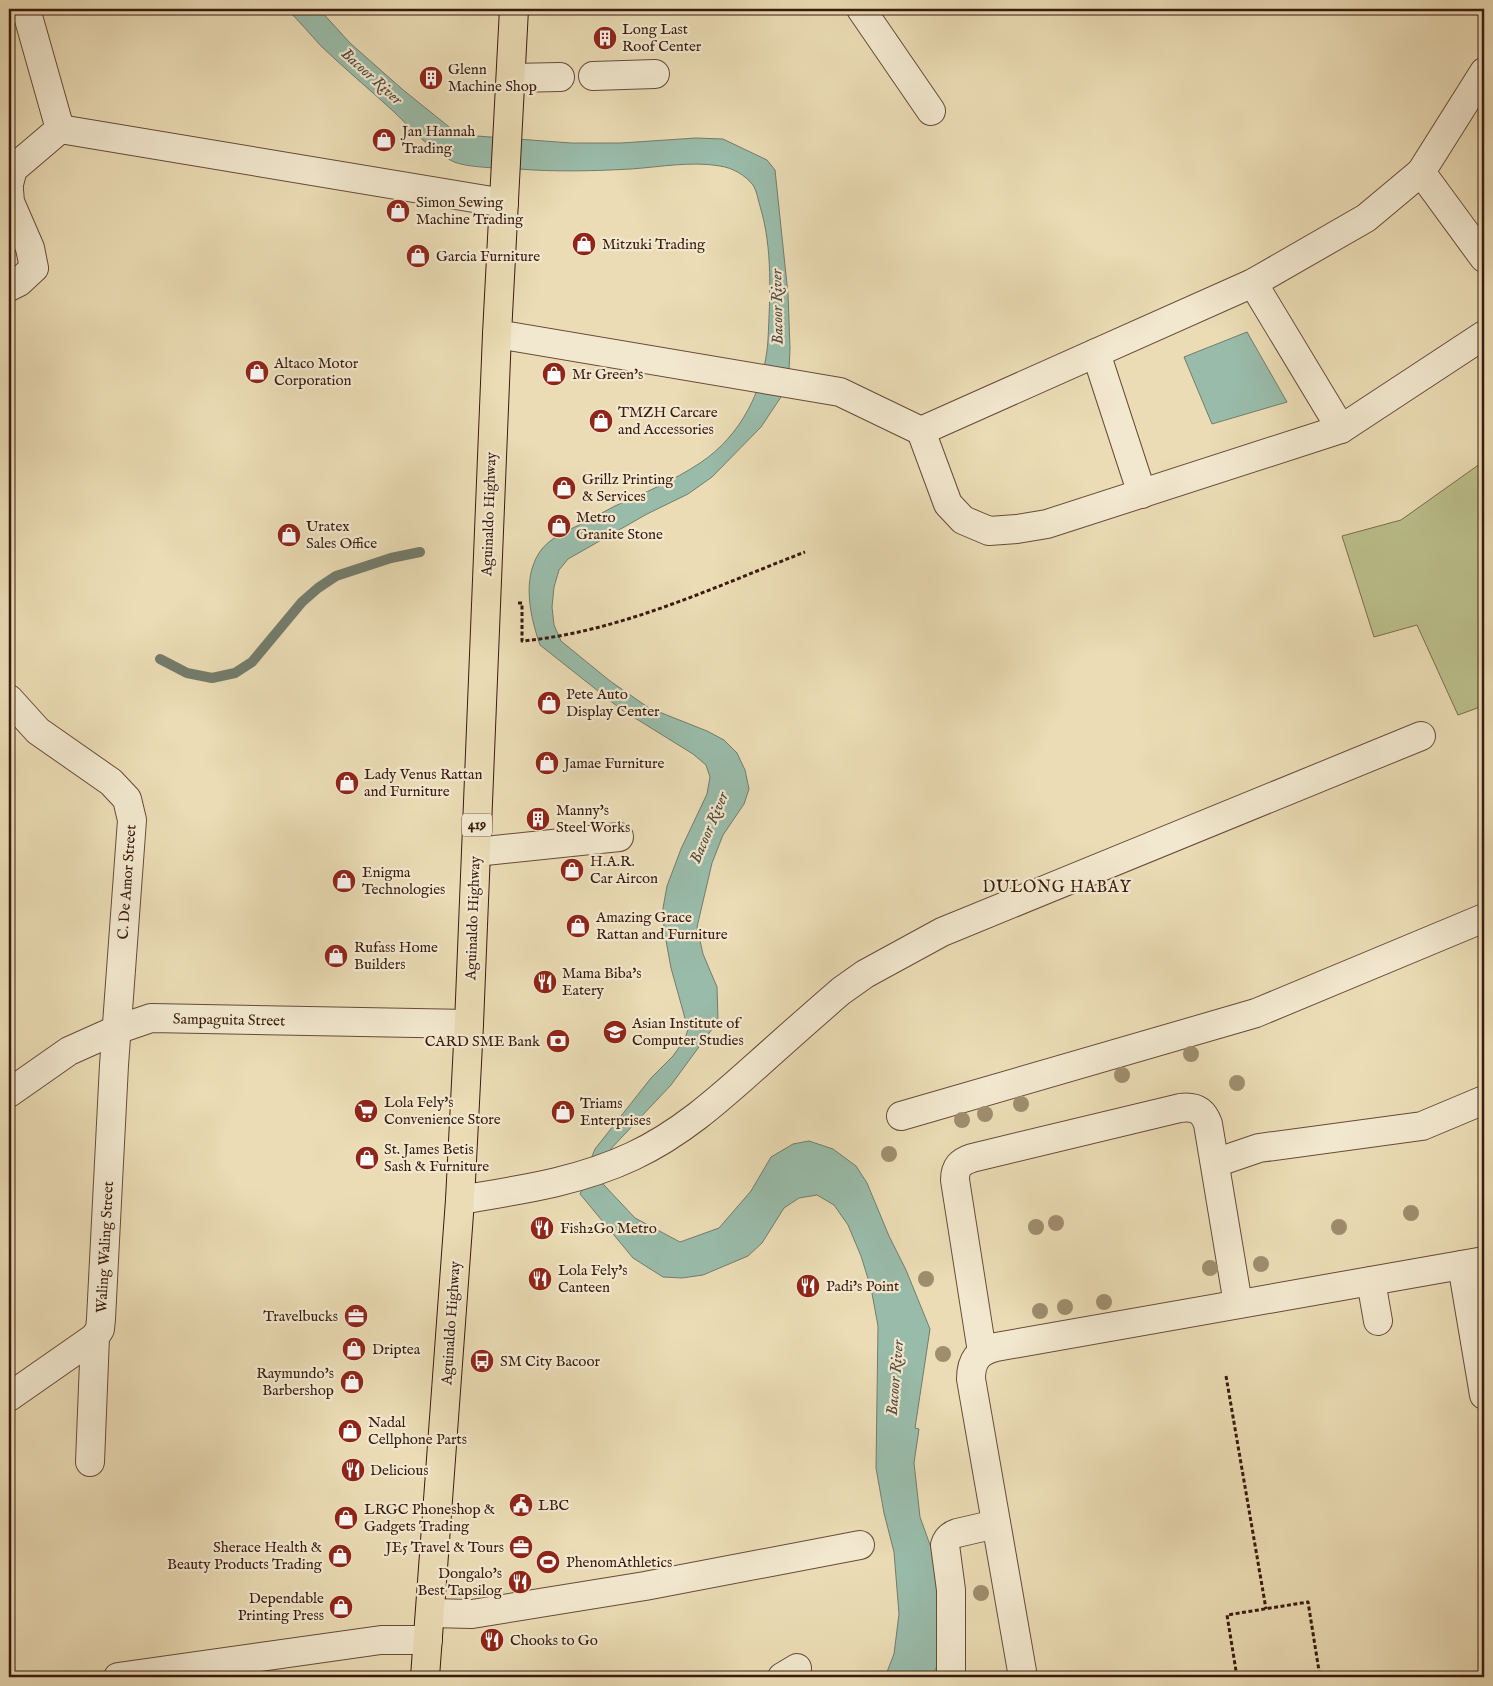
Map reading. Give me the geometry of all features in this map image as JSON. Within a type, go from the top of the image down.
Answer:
[{"type":"highway","name":"Aguinaldo Highway","points":[[425,1677],[460,1200],[497,334],[514,9]]},
{"type":"street","points":[[26,9],[60,129]]},
{"type":"street","points":[[861,9],[931,111]]},
{"type":"street","points":[[921,431],[1253,283],[1366,218],[1421,172],[1484,72]]},
{"type":"street","points":[[593,76],[655,74]]},
{"type":"street","points":[[511,78],[560,77]]},
{"type":"street","points":[[9,184],[13,169],[60,129],[504,203]]},
{"type":"street","points":[[1421,172],[1484,258]]},
{"type":"street","points":[[9,190],[10,202],[30,248],[34,268],[19,282],[9,287]]},
{"type":"street","points":[[1253,283],[1341,429]]},
{"type":"street","points":[[497,334],[840,392],[921,431],[948,504],[962,520],[989,530],[1018,529],[1047,524],[1341,429],[1484,335]]},
{"type":"street","points":[[1096,353],[1142,494]]},
{"type":"street","name":"C. De Amor Street","points":[[9,699],[38,731],[112,782],[127,799],[132,820],[116,1030]]},
{"type":"street","points":[[460,1200],[536,1188],[582,1176],[632,1157],[671,1136],[698,1117],[841,991],[865,974],[942,932],[1421,736]]},
{"type":"street","points":[[476,852],[619,837]]},
{"type":"street","points":[[901,1116],[1256,1013],[1484,918]]},
{"type":"street","name":"Sampaguita Street","points":[[9,1093],[69,1051],[116,1030],[151,1018],[469,1024]]},
{"type":"street","name":"Waling Waling Street","points":[[90,1462],[95,1337],[100,1329],[101,1320],[116,1030]]},
{"type":"street","points":[[1215,1163],[1259,1148],[1422,1126],[1484,1100]]},
{"type":"street","points":[[982,1352],[955,1180],[955,1172],[958,1166],[964,1160],[1190,1106],[1199,1109],[1206,1116],[1238,1304]]},
{"type":"street","points":[[1023,1677],[971,1379],[971,1369],[975,1359],[982,1352],[996,1347],[1473,1263],[1484,1395]]},
{"type":"street","points":[[1371,1281],[1378,1320]]},
{"type":"street","points":[[9,1397],[95,1337]]},
{"type":"street","points":[[951,1677],[951,1590],[945,1545],[951,1535],[996,1524]]},
{"type":"street","points":[[430,1613],[482,1613],[645,1586],[860,1545]]},
{"type":"street","points":[[118,1677],[381,1640],[428,1640]]},
{"type":"path","points":[[517,603],[522,603],[522,641],[565,635],[617,623],[805,552]]},
{"type":"path","points":[[1226,1376],[1266,1609]]},
{"type":"path","points":[[1237,1677],[1227,1615],[1308,1602],[1320,1677]]},
{"type":"green space","points":[[1484,461],[1484,709],[1483,706],[1458,715],[1417,625],[1374,637],[1342,536],[1401,520]]},
{"type":"water","name":"Bacoor River","points":[[287,9],[319,9],[350,43],[402,89],[453,130],[477,136],[571,143],[621,143],[696,138],[723,139],[767,160],[775,170],[788,294],[790,348],[789,371],[781,397],[761,427],[712,477],[688,494],[647,514],[568,559],[559,570],[554,587],[552,607],[554,625],[561,641],[610,681],[649,708],[707,731],[724,740],[737,753],[745,770],[749,789],[744,804],[723,835],[712,863],[697,927],[703,954],[717,987],[718,1021],[671,1085],[606,1154],[598,1169],[603,1184],[635,1218],[680,1242],[719,1228],[751,1191],[771,1157],[793,1144],[809,1141],[833,1149],[856,1166],[867,1183],[930,1329],[915,1428],[919,1429],[914,1463],[920,1517],[934,1556],[940,1585],[940,1661],[931,1677],[885,1677],[894,1654],[899,1614],[894,1552],[884,1513],[876,1468],[878,1326],[871,1288],[861,1256],[848,1225],[834,1205],[817,1195],[799,1198],[784,1208],[762,1243],[748,1256],[703,1275],[682,1278],[663,1277],[633,1258],[580,1194],[595,1149],[651,1078],[673,1056],[685,1039],[688,1029],[671,968],[664,930],[663,908],[667,886],[681,849],[707,794],[710,777],[706,765],[693,754],[622,710],[540,645],[533,622],[529,586],[534,564],[539,553],[554,538],[615,506],[669,481],[700,463],[715,452],[739,425],[756,393],[762,376],[768,340],[769,256],[764,222],[756,190],[750,181],[738,172],[730,168],[709,165],[687,164],[631,169],[561,171],[484,167],[452,161],[428,145],[321,46]]},
{"type":"water","points":[[1247,332],[1287,402],[1212,424],[1184,357]]},
{"type":"waterway","points":[[160,659],[187,673],[212,678],[235,673],[252,662],[302,602],[336,576],[391,558],[420,552]]},
{"type":"place","name":"Long Last Roof Center","points":[[605,38]]},
{"type":"place","name":"Glenn Machine Shop","points":[[431,78]]},
{"type":"place","name":"Jan Hannah Trading","points":[[384,140]]},
{"type":"place","name":"Simon Sewing Machine Trading","points":[[398,211]]},
{"type":"place","name":"Mitzuki Trading","points":[[584,244]]},
{"type":"place","name":"Garcia Furniture","points":[[418,256]]},
{"type":"place","name":"Altaco Motor Corporation","points":[[257,372]]},
{"type":"place","name":"Mr Green's","points":[[554,374]]},
{"type":"place","name":"TMZH Carcare and Accessories","points":[[601,421]]},
{"type":"place","name":"Grillz Printing & Services","points":[[564,488]]},
{"type":"place","name":"Metro Granite Stone","points":[[559,526]]},
{"type":"place","name":"Uratex Sales Office","points":[[289,535]]},
{"type":"place","name":"Pete Auto Display Center","points":[[549,703]]},
{"type":"place","name":"Jamae Furniture","points":[[547,763]]},
{"type":"place","name":"Lady Venus Rattan and Furniture","points":[[347,783]]},
{"type":"place","name":"Manny's Steel Works","points":[[538,819]]},
{"type":"place","name":"H.A.R. Car Aircon","points":[[572,870]]},
{"type":"place","name":"Enigma Technologies","points":[[344,881]]},
{"type":"place","name":"Amazing Grace Rattan and Furniture","points":[[578,926]]},
{"type":"place","name":"Rufass Home Builders","points":[[336,956]]},
{"type":"place","name":"Mama Biba's Eatery","points":[[545,982]]},
{"type":"place","name":"Asian Institute of Computer Studies","points":[[615,1032]]},
{"type":"place","name":"CARD SME Bank","points":[[558,1041]]},
{"type":"place","name":"Lola Fely's Convenience Store","points":[[366,1111]]},
{"type":"place","name":"Triams Enterprises","points":[[563,1112]]},
{"type":"place","name":"St. James Betis Sash & Furniture","points":[[367,1158]]},
{"type":"place","name":"Fish2Go Metro","points":[[542,1228]]},
{"type":"place","name":"Lola Fely's Canteen","points":[[540,1279]]},
{"type":"place","name":"Padi's Point","points":[[808,1286]]},
{"type":"place","name":"Travelbucks","points":[[356,1316]]},
{"type":"place","name":"Driptea","points":[[354,1349]]},
{"type":"place","name":"SM City Bacoor","points":[[482,1361]]},
{"type":"place","name":"Raymundo's Barbershop","points":[[352,1382]]},
{"type":"place","name":"Nadal Cellphone Parts","points":[[350,1431]]},
{"type":"place","name":"Delicious","points":[[353,1470]]},
{"type":"place","name":"LBC","points":[[521,1505]]},
{"type":"place","name":"LRGC Phoneshop & Gadgets Trading","points":[[346,1518]]},
{"type":"place","name":"JE5 Travel & Tours","points":[[521,1547]]},
{"type":"place","name":"Sherace Health & Beauty Products Trading","points":[[340,1556]]},
{"type":"place","name":"PhenomAthletics","points":[[548,1562]]},
{"type":"place","name":"Dongalo's Best Tapsilog","points":[[520,1582]]},
{"type":"place","name":"Dependable Printing Press","points":[[341,1607]]},
{"type":"place","name":"Chooks to Go","points":[[492,1640]]},
{"type":"district","name":"DULONG HABAY","points":[[1057,888]]}]
